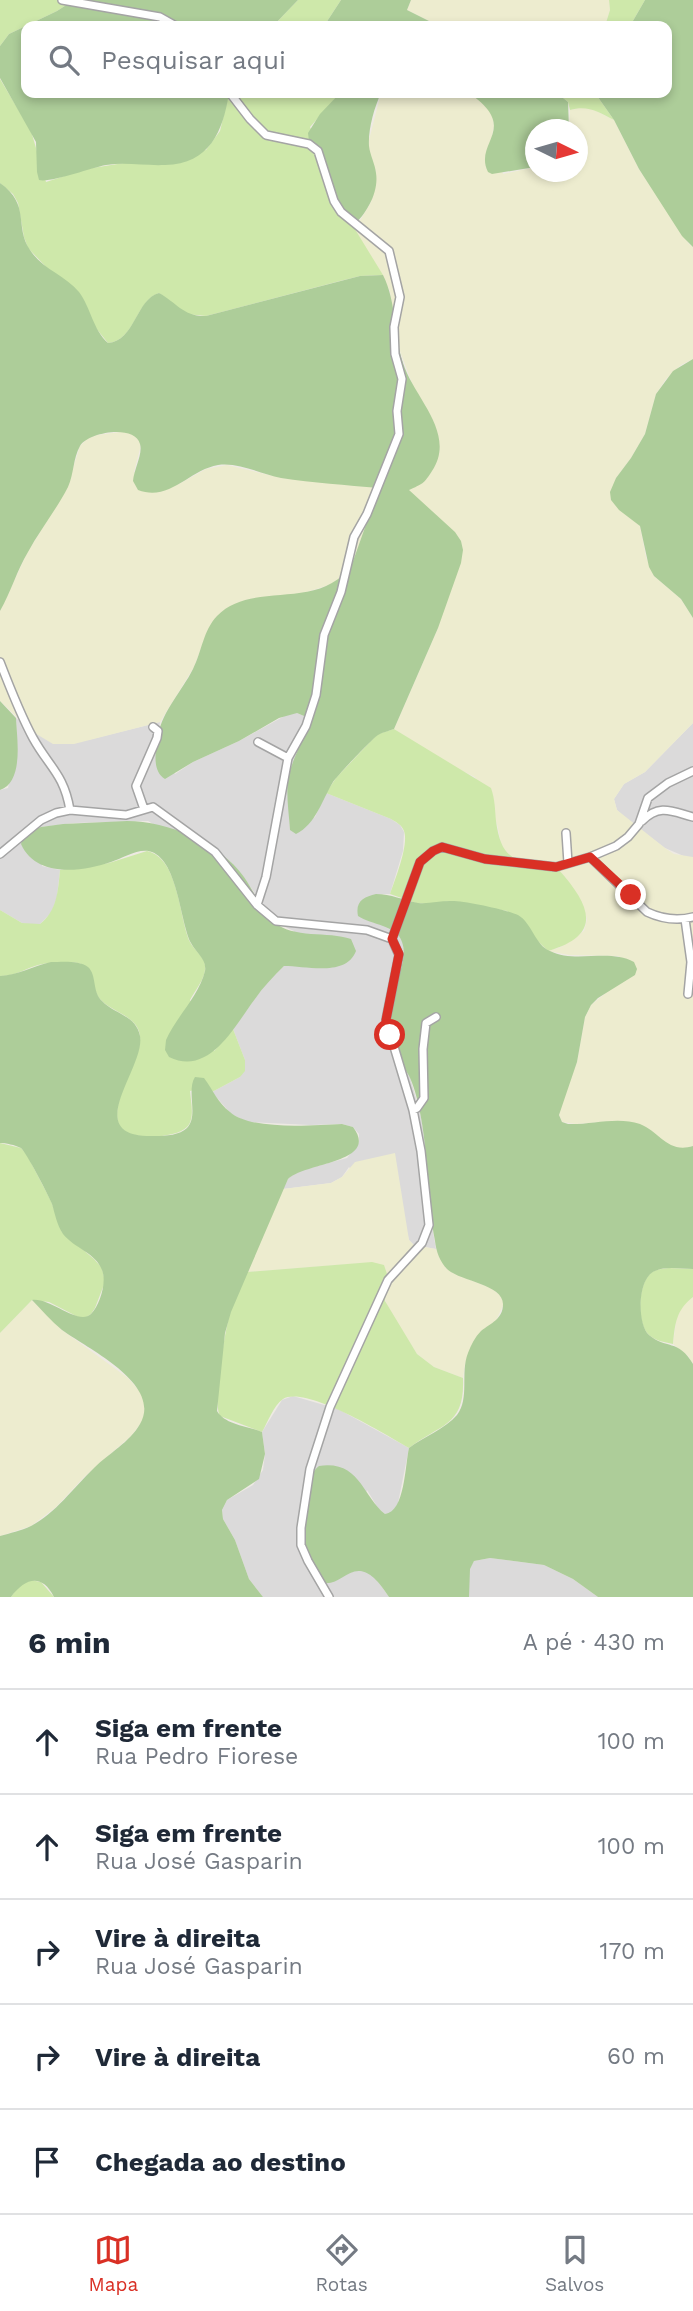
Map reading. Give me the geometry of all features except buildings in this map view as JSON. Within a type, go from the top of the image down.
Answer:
[{"type":"street","points":[[62,0],[160,17],[167,21]]},
{"type":"street","points":[[234,98],[250,120],[267,135],[309,144],[318,151],[334,201],[341,212],[388,251],[400,297],[394,327],[395,354],[402,379],[397,411],[399,434],[368,514],[354,537],[341,592],[324,635],[316,695],[306,726],[288,758],[266,877],[257,905]]},
{"type":"street","points":[[0,663],[31,735],[64,784],[70,810]]},
{"type":"street","points":[[145,809],[136,786],[158,738],[158,731],[153,727]]},
{"type":"street","points":[[258,742],[288,758]]},
{"type":"street","points":[[639,824],[648,798],[668,783],[693,771]]},
{"type":"street","points":[[648,798],[666,808],[693,817]]},
{"type":"street","points":[[0,854],[41,820],[56,813],[70,810],[126,815],[153,807],[215,852],[257,905],[276,921],[367,930],[392,939]]},
{"type":"street","points":[[330,1597],[307,1561],[301,1545],[310,1469],[330,1407],[388,1280],[422,1243],[429,1225],[421,1151],[413,1110],[386,1020],[399,954],[392,939],[420,862],[442,847],[485,859],[556,867],[616,846],[647,816],[666,808]]},
{"type":"street","points":[[566,833],[568,863]]},
{"type":"street","points":[[590,857],[647,912],[659,918],[689,918],[691,962],[688,995]]},
{"type":"street","points":[[413,1110],[424,1097],[423,1049],[426,1023],[436,1017]]},
{"type":"shaded area","points":[[290,713],[304,716],[306,725],[288,780],[290,830],[315,817],[326,793],[391,819],[400,825],[404,832],[403,851],[390,894],[376,894],[388,928],[400,937],[403,943],[401,967],[386,1005],[394,1055],[409,1074],[420,1112],[427,1153],[436,1249],[414,1245],[407,1232],[349,1167],[342,1177],[331,1183],[283,1189],[295,1172],[347,1158],[359,1142],[359,1134],[353,1127],[342,1124],[248,1122],[231,1114],[212,1092],[240,1077],[245,1060],[233,1029],[267,982],[284,966],[296,966],[294,931],[274,922],[243,876],[148,821],[74,823],[41,827],[42,866],[60,870],[57,897],[52,912],[40,924],[31,925],[22,923],[0,910],[0,790],[8,788],[17,744],[16,718],[33,732],[88,740],[160,722],[156,744],[175,774],[193,762]]},
{"type":"shaded area","points":[[693,723],[693,857],[686,857],[665,848],[630,822],[617,810],[614,799],[624,784],[645,772]]},
{"type":"shaded area","points":[[293,1396],[338,1409],[409,1448],[397,1508],[385,1514],[367,1490],[333,1581],[354,1571],[364,1570],[375,1577],[389,1597],[263,1597],[249,1579],[235,1540],[223,1519],[222,1510],[227,1500],[253,1485],[263,1470],[265,1454],[262,1432],[282,1400]]},
{"type":"shaded area","points":[[490,1558],[544,1565],[573,1579],[598,1597],[469,1597],[469,1569],[474,1561]]},
{"type":"green space","points":[[0,0],[74,0],[36,21],[21,21],[21,28],[9,34],[0,46]]},
{"type":"green space","points":[[74,0],[298,0],[278,21],[36,21]]},
{"type":"green space","points":[[298,0],[341,0],[327,21],[278,21]]},
{"type":"green space","points":[[341,0],[411,0],[407,10],[429,21],[327,21]]},
{"type":"green space","points":[[411,0],[609,0],[610,10],[607,21],[429,21],[407,10]]},
{"type":"green space","points":[[609,0],[645,0],[633,21],[607,21],[610,10]]},
{"type":"green space","points":[[645,0],[693,0],[693,247],[682,236],[639,169],[614,120],[599,98],[672,98],[672,21],[633,21]]},
{"type":"green space","points":[[21,28],[21,98],[228,98],[218,132],[203,152],[180,163],[106,165],[39,180],[36,142],[0,78],[0,46],[9,34]]},
{"type":"green space","points":[[0,79],[31,131],[46,182],[86,169],[206,150],[220,131],[228,98],[336,98],[310,127],[353,226],[383,275],[360,276],[206,316],[186,314],[159,293],[145,303],[124,335],[117,341],[108,343],[28,248],[18,203],[13,194],[0,183]]},
{"type":"green space","points":[[335,98],[379,98],[369,140],[376,187],[367,209],[353,226],[345,218],[309,141],[308,133],[320,114]]},
{"type":"green space","points":[[380,98],[476,98],[492,114],[492,136],[503,174],[525,169],[525,182],[588,182],[588,119],[570,119],[570,110],[590,108],[614,120],[639,169],[693,247],[693,359],[681,365],[666,379],[656,394],[645,434],[616,478],[611,500],[640,526],[646,557],[654,576],[681,599],[693,618],[693,723],[645,772],[624,784],[614,799],[617,810],[665,848],[674,854],[693,857],[693,1146],[687,1148],[678,1149],[665,1143],[649,1129],[617,1121],[576,1124],[562,1122],[559,1115],[560,1106],[577,1062],[585,1017],[591,1005],[607,992],[619,956],[569,955],[548,951],[561,947],[584,931],[587,919],[566,878],[559,870],[513,859],[507,855],[497,824],[475,777],[450,765],[394,729],[438,628],[408,490],[413,386],[397,343],[390,291],[353,226],[361,219],[371,202],[376,172],[369,151],[369,140]]},
{"type":"green space","points":[[475,98],[563,98],[568,102],[569,119],[525,119],[525,169],[492,174],[488,172],[485,161],[494,126],[492,116]]},
{"type":"green space","points":[[563,98],[599,98],[614,120],[588,109],[570,110],[568,102]]},
{"type":"green space","points":[[0,183],[16,199],[25,241],[30,250],[79,292],[99,332],[108,343],[117,341],[124,335],[145,303],[159,293],[186,312],[206,316],[360,276],[383,275],[391,296],[403,363],[431,416],[440,443],[432,471],[422,483],[409,490],[455,532],[463,550],[461,563],[438,628],[394,729],[378,735],[348,765],[333,782],[314,818],[296,834],[290,830],[287,786],[304,732],[304,716],[297,713],[279,718],[165,779],[156,765],[160,726],[193,669],[206,635],[217,616],[232,605],[248,599],[322,588],[338,579],[352,564],[379,488],[281,478],[242,467],[218,465],[170,489],[149,493],[138,490],[133,481],[140,452],[140,444],[136,438],[121,432],[101,434],[80,446],[68,487],[24,559],[0,611]]},
{"type":"green space","points":[[693,359],[693,618],[681,599],[654,576],[649,567],[640,526],[619,510],[611,500],[610,492],[645,434],[656,394],[673,371]]},
{"type":"green space","points":[[128,431],[140,442],[134,472],[179,484],[206,469],[227,465],[282,478],[379,488],[352,564],[345,575],[332,584],[304,593],[245,600],[208,630],[194,667],[160,722],[74,744],[53,744],[33,732],[0,701],[0,611],[27,553],[66,490],[80,446],[97,435]]},
{"type":"green space","points":[[0,701],[16,718],[18,748],[13,778],[0,790]]},
{"type":"green space","points":[[394,729],[491,788],[499,836],[508,854],[524,862],[559,870],[578,895],[586,918],[578,937],[548,951],[507,911],[450,901],[416,903],[390,894],[403,853],[403,829],[391,819],[326,793],[336,778],[378,734]]},
{"type":"green space","points":[[127,821],[159,825],[207,844],[234,865],[274,922],[291,931],[351,939],[356,951],[351,959],[335,967],[284,966],[261,990],[230,1034],[209,1054],[197,1060],[184,1061],[169,1057],[165,1050],[166,1040],[198,989],[205,967],[187,933],[168,867],[152,852],[142,851],[87,868],[61,870],[37,863],[21,844],[24,834],[41,827]]},
{"type":"green space","points":[[147,851],[158,856],[166,865],[172,877],[190,942],[204,962],[204,974],[190,1000],[214,1051],[233,1029],[245,1060],[245,1071],[240,1077],[212,1092],[209,1086],[190,1091],[192,1115],[189,1124],[182,1131],[164,1136],[134,1135],[121,1128],[117,1119],[120,1097],[138,1050],[139,1033],[132,1021],[98,996],[88,969],[78,963],[56,962],[0,976],[0,910],[22,923],[40,924],[53,907],[60,870],[109,863]]},
{"type":"green space","points":[[376,894],[418,903],[456,901],[505,911],[523,919],[545,948],[560,955],[614,956],[634,962],[637,969],[635,975],[598,998],[585,1017],[577,1062],[559,1115],[562,1122],[568,1124],[613,1121],[640,1124],[671,1145],[684,1148],[693,1146],[693,1269],[659,1269],[649,1275],[642,1291],[641,1312],[649,1335],[682,1351],[693,1364],[693,1597],[598,1597],[573,1579],[544,1565],[490,1558],[474,1561],[470,1569],[469,1597],[389,1597],[377,1581],[366,1573],[357,1571],[334,1582],[325,1583],[316,1580],[308,1570],[305,1519],[308,1491],[314,1471],[319,1466],[343,1468],[359,1481],[377,1507],[385,1514],[392,1511],[403,1487],[409,1448],[457,1415],[463,1401],[469,1350],[479,1333],[499,1317],[503,1304],[501,1297],[488,1287],[447,1269],[437,1252],[424,1134],[417,1099],[408,1074],[386,1042],[383,1029],[387,1007],[403,962],[402,942],[395,932],[358,916],[361,900]]},
{"type":"green space","points":[[51,962],[75,962],[88,967],[93,974],[99,997],[138,1029],[139,1050],[117,1114],[121,1126],[133,1134],[168,1135],[187,1128],[192,1117],[195,1077],[204,1078],[222,1105],[240,1118],[283,1126],[342,1124],[353,1127],[359,1139],[357,1148],[349,1155],[297,1173],[288,1179],[231,1312],[225,1333],[217,1411],[231,1422],[262,1432],[265,1454],[259,1479],[227,1500],[222,1510],[223,1519],[235,1540],[249,1579],[263,1597],[54,1597],[44,1584],[33,1581],[22,1586],[11,1597],[0,1597],[0,1536],[27,1528],[48,1515],[94,1468],[131,1436],[140,1424],[144,1409],[141,1395],[119,1369],[62,1330],[32,1300],[39,1300],[85,1317],[91,1314],[97,1305],[104,1281],[102,1270],[95,1259],[63,1234],[50,1199],[24,1151],[16,1146],[0,1143],[0,976]]},
{"type":"green space","points":[[0,1143],[21,1148],[27,1155],[51,1201],[62,1232],[102,1268],[105,1282],[95,1308],[85,1318],[49,1302],[32,1300],[0,1333]]},
{"type":"green space","points":[[395,1153],[409,1240],[414,1245],[436,1249],[446,1268],[491,1288],[501,1296],[504,1303],[496,1321],[482,1331],[465,1364],[463,1378],[434,1367],[417,1354],[387,1307],[384,1292],[364,1263],[247,1272],[283,1189],[331,1183],[342,1177],[355,1162]]},
{"type":"green space","points":[[372,1262],[384,1265],[387,1274],[385,1301],[417,1354],[434,1367],[463,1378],[460,1406],[449,1422],[409,1448],[346,1413],[309,1399],[283,1399],[262,1432],[220,1416],[217,1396],[225,1335],[230,1313],[247,1272]]},
{"type":"green space","points":[[669,1268],[693,1269],[693,1297],[680,1312],[673,1344],[657,1340],[648,1334],[644,1329],[641,1313],[645,1280],[653,1272]]},
{"type":"green space","points":[[693,1297],[693,1364],[688,1356],[673,1344],[677,1314]]},
{"type":"green space","points":[[32,1300],[62,1330],[128,1378],[142,1394],[145,1407],[143,1420],[132,1435],[84,1477],[56,1507],[31,1526],[0,1536],[0,1333]]},
{"type":"green space","points":[[30,1580],[41,1582],[54,1597],[11,1597],[19,1585]]},
{"type":"route","points":[[390,1035],[386,1020],[399,954],[392,939],[420,862],[433,851],[442,847],[485,859],[556,867],[590,857],[631,895]]}]
